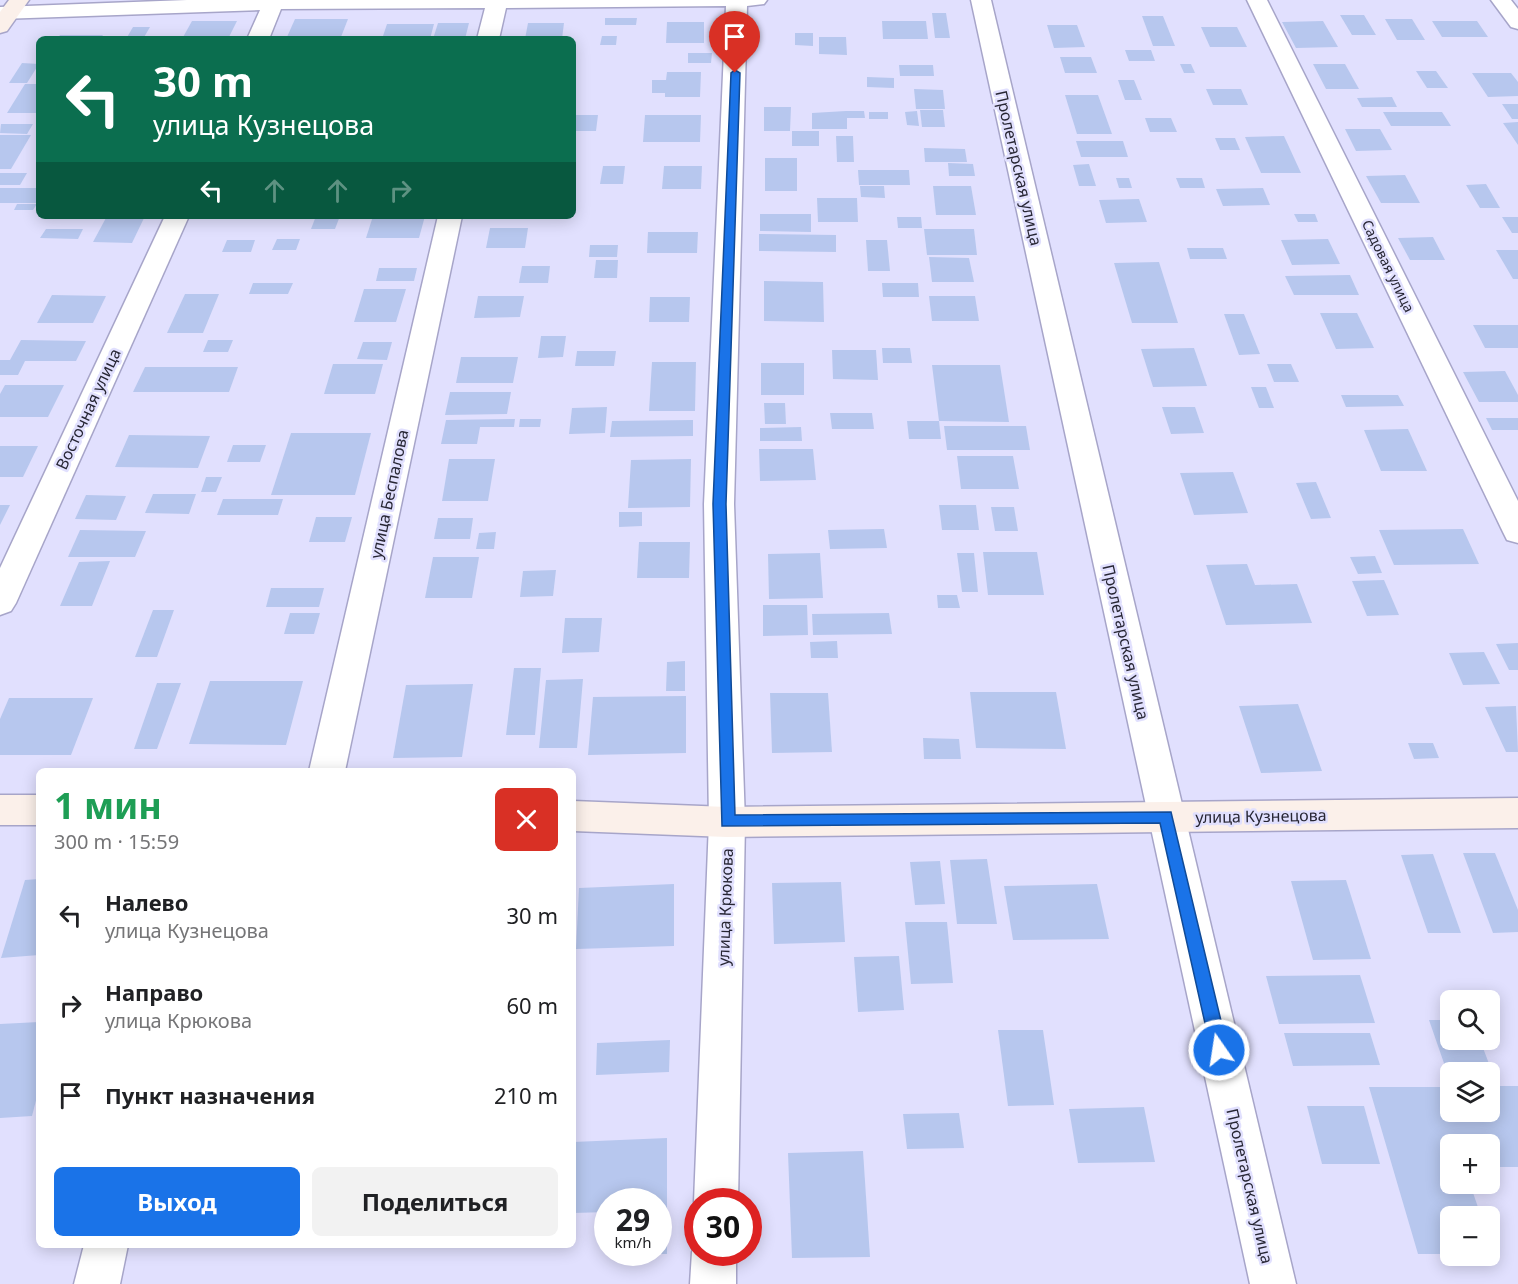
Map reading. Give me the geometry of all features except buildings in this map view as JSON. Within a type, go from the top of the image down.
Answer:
[{"type":"street","name":"улица Крюкова","points":[[716,1188],[727,822],[719,504],[737,0]]},
{"type":"street","points":[[7,13],[275,2],[758,0]]},
{"type":"street","name":"Пролетарская улица","points":[[981,0],[1273,1284]]},
{"type":"street","name":"Садовая улица","points":[[1257,0],[1518,532]]},
{"type":"street","points":[[1501,0],[1518,23]]},
{"type":"street","points":[[259,36],[275,2]]},
{"type":"street","points":[[489,36],[496,2]]},
{"type":"street","name":"Восточная улица","points":[[0,603],[176,219]]},
{"type":"street","name":"улица Беспалова","points":[[328,768],[449,219]]},
{"type":"street","points":[[0,810],[36,810]]},
{"type":"street","name":"улица Кузнецова","points":[[576,816],[727,822],[1166,817],[1516,817]]},
{"type":"street","points":[[97,1284],[105,1248]]},
{"type":"street","points":[[713,1284],[714,1266]]},
{"type":"route","points":[[735,73],[719,504],[727,822],[1166,817],[1219,1050]]}]
